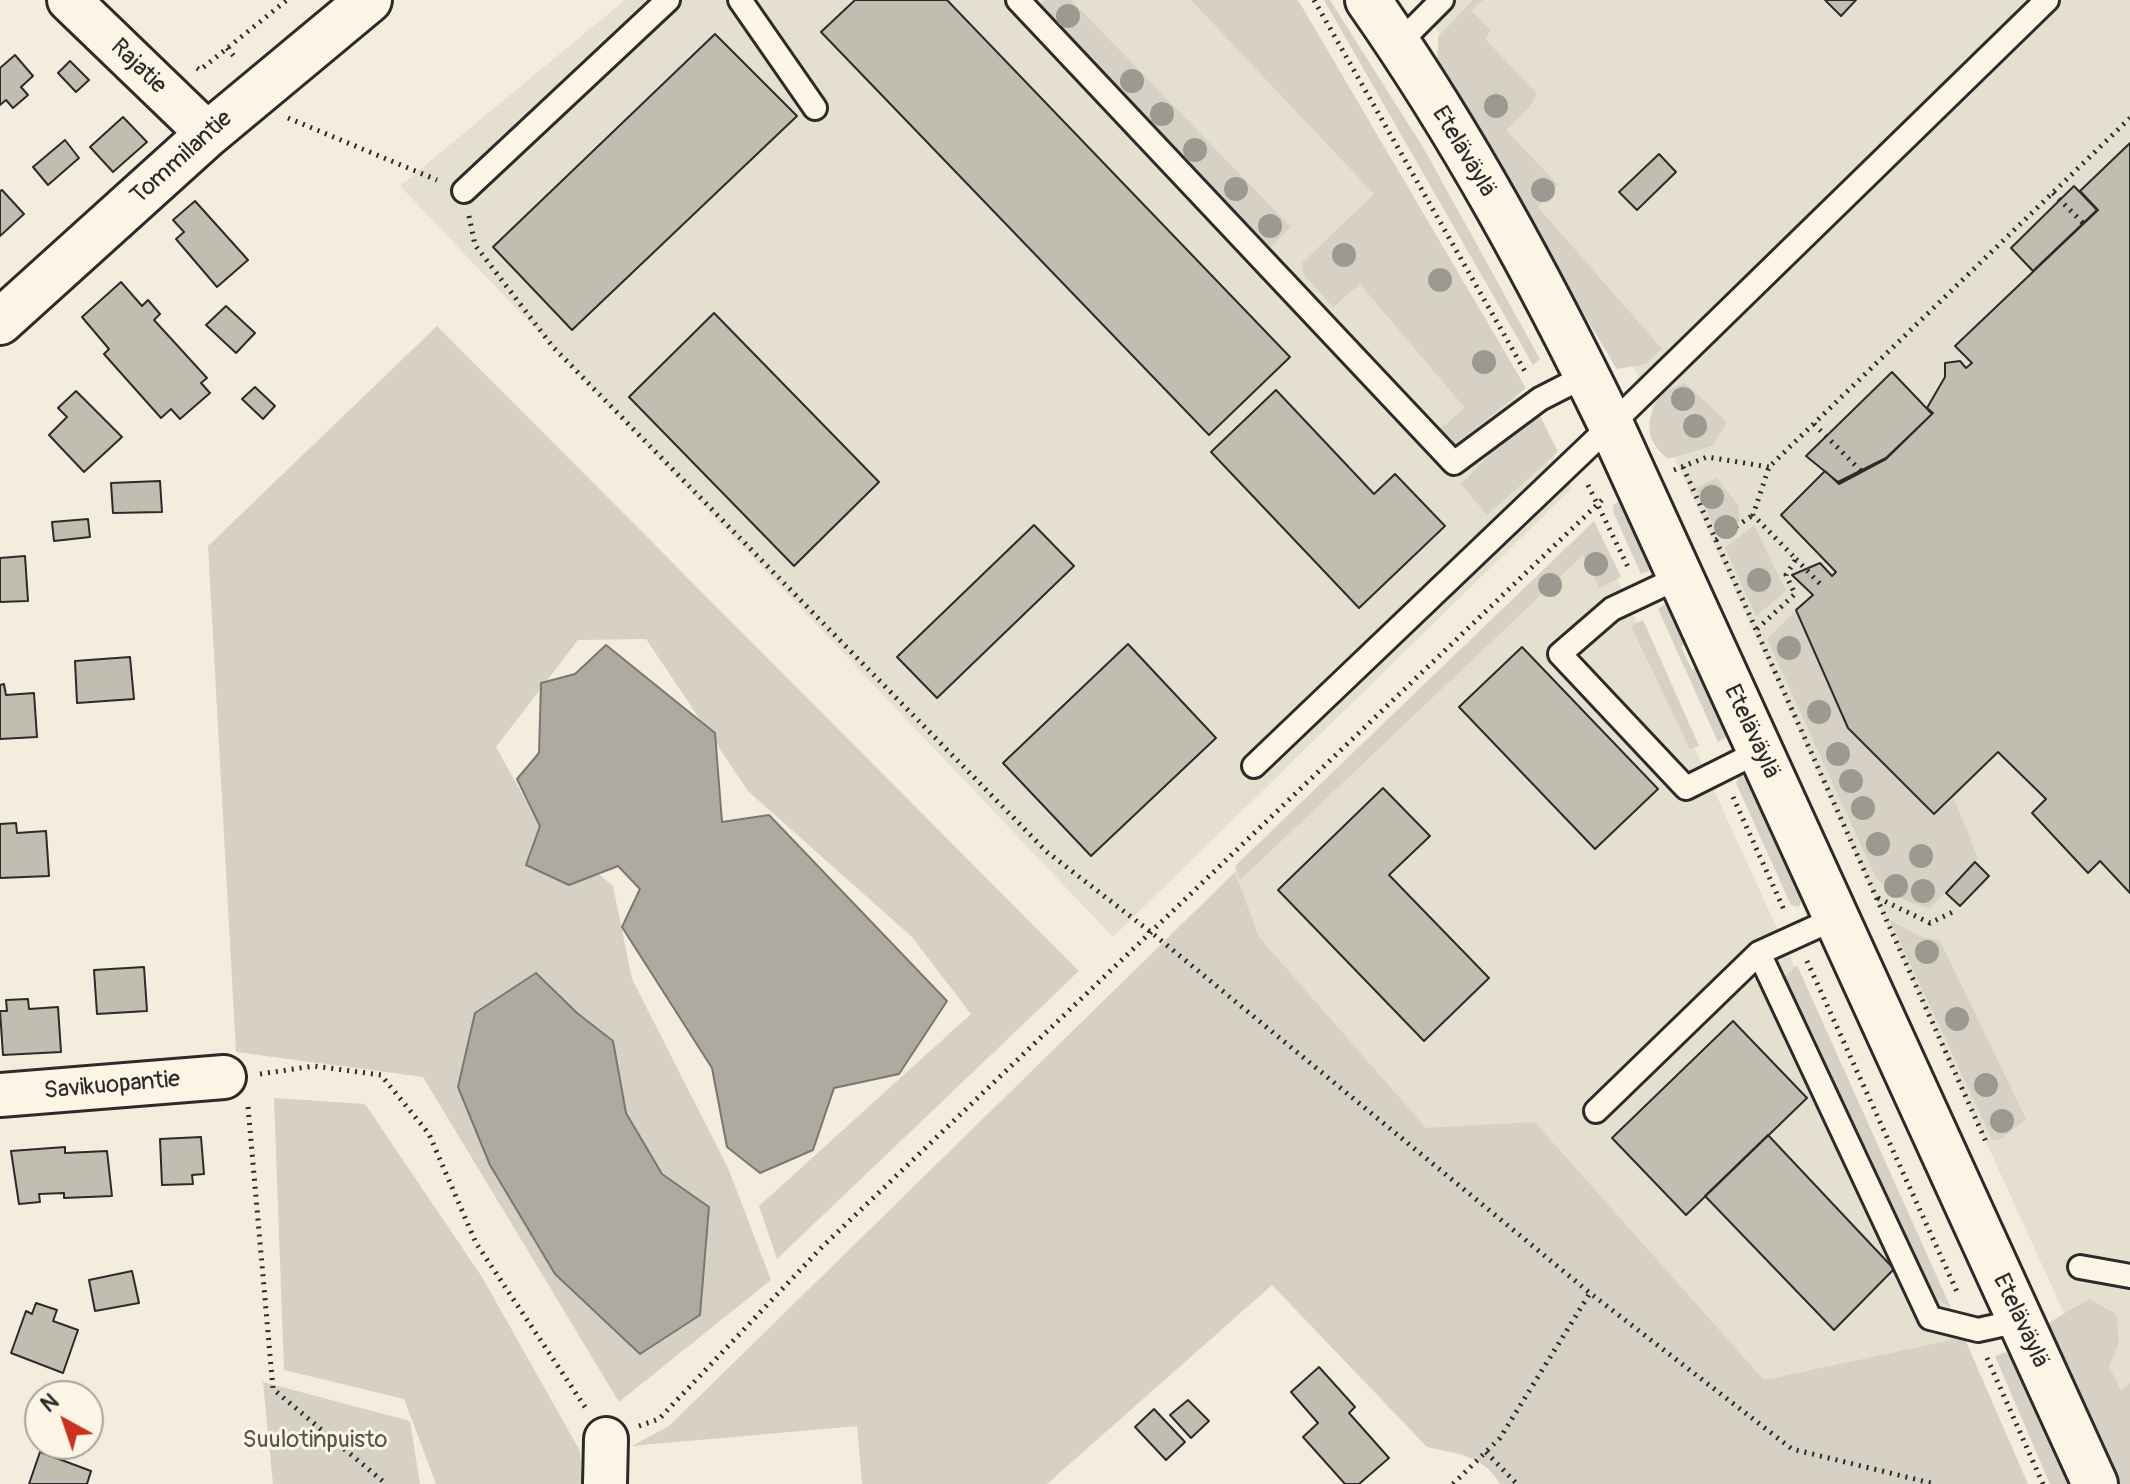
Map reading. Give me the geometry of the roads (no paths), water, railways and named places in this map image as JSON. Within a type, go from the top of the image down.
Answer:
[{"type":"main road","name":"Tommilantie","points":[[0,322],[208,134],[369,0]]},
{"type":"main road","name":"Eteläväylä","points":[[1368,0],[1398,44],[1545,288],[1611,425],[2095,1484]]},
{"type":"street","name":"Rajatie","points":[[69,0],[208,134]]},
{"type":"street","name":"Savikuopantie","points":[[0,1095],[234,1077]]},
{"type":"street","points":[[605,1484],[606,1439]]},
{"type":"lane","points":[[464,191],[668,0]]},
{"type":"lane","points":[[740,0],[815,108]]},
{"type":"lane","points":[[1018,0],[1454,463],[1540,399],[1587,375]]},
{"type":"lane","points":[[1398,44],[1442,0]]},
{"type":"lane","points":[[1254,766],[1611,425],[2047,0]]},
{"type":"lane","points":[[1680,577],[1612,609],[1560,654],[1686,788],[1760,751]]},
{"type":"lane","points":[[1596,1111],[1759,953],[1836,918]]},
{"type":"lane","points":[[1759,953],[1930,1318],[1973,1329],[2019,1321]]},
{"type":"lane","points":[[2080,1267],[2130,1276]]},
{"type":"park label","name":"Suulotinpuisto","points":[[315,1441]]}]
